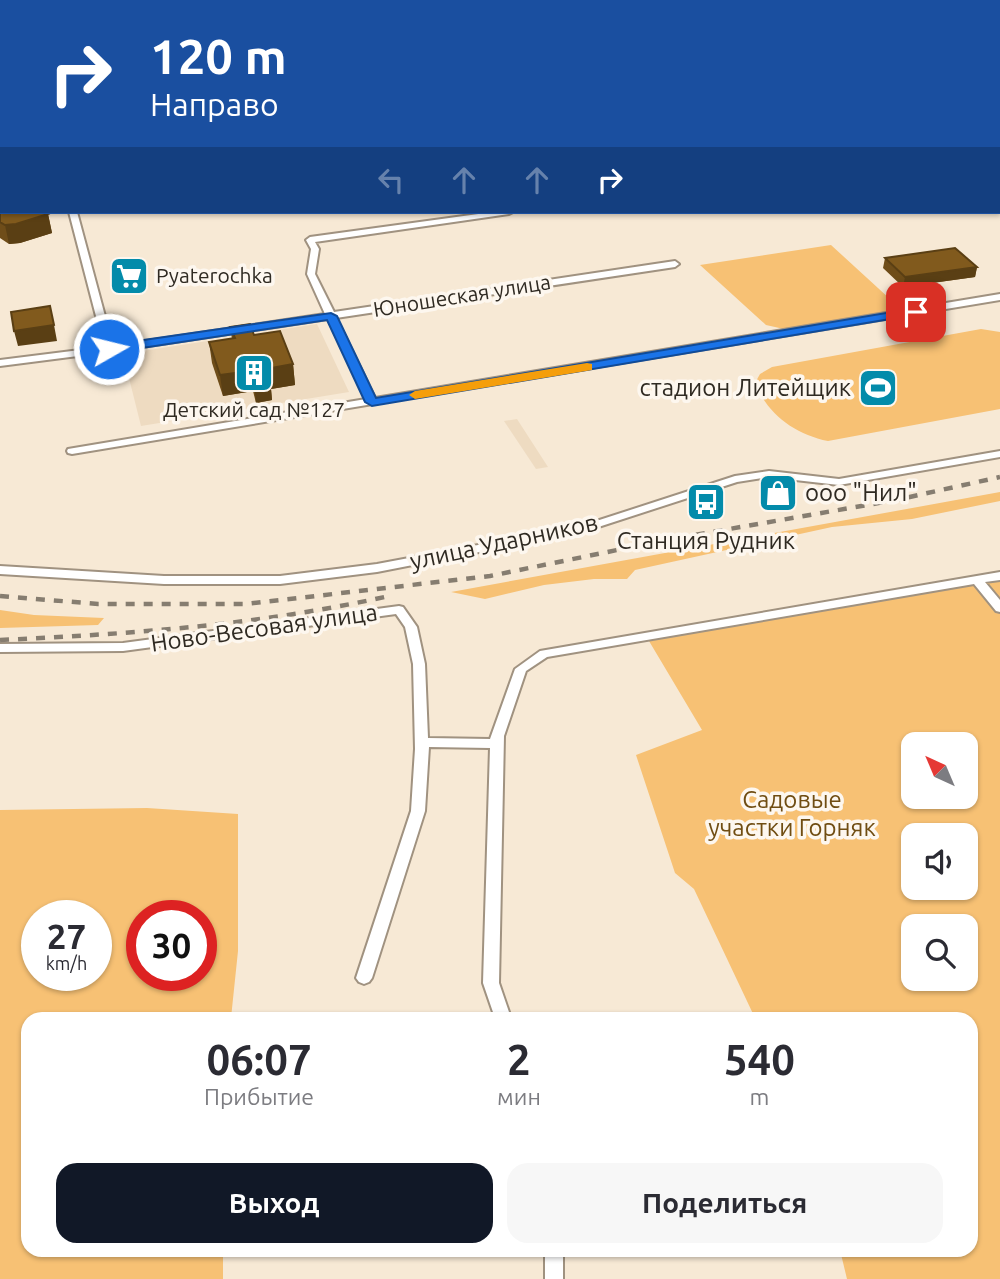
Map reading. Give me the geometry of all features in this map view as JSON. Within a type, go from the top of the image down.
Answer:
[{"type":"street","points":[[74,214],[109,349]]},
{"type":"street","points":[[372,402],[311,274],[315,249],[310,240],[495,214]]},
{"type":"street","name":"Юношеская улица","points":[[0,363],[675,264]]},
{"type":"street","points":[[72,451],[1000,297]]},
{"type":"street","name":"улица Ударников","points":[[0,570],[164,580],[280,580],[377,568],[586,528],[736,479],[769,474],[839,482],[1000,454]]},
{"type":"street","points":[[501,1012],[491,983],[497,744],[521,670],[544,654],[1000,576]]},
{"type":"street","points":[[977,579],[1000,608]]},
{"type":"street","name":"Ново-Весовая улица","points":[[0,648],[123,647],[399,610],[411,627],[419,664],[422,742],[418,811],[364,978]]},
{"type":"street","points":[[422,742],[497,744]]},
{"type":"street","points":[[554,1257],[554,1279]]},
{"type":"shaded area","points":[[317,324],[349,392],[141,426],[123,354]]},
{"type":"shaded area","points":[[517,419],[548,467],[536,469],[504,421]]},
{"type":"green space","points":[[831,245],[902,310],[784,329],[766,325],[700,265]]},
{"type":"green space","name":"стадион Литейщик","points":[[981,329],[1000,332],[1000,409],[828,441],[794,428],[775,414],[755,383],[760,374],[772,367]]},
{"type":"green space","points":[[1000,492],[1000,501],[912,519],[832,527],[635,570],[627,579],[594,579],[544,585],[485,599],[451,592]]},
{"type":"green space","name":"Садовые участки Горняк","points":[[1000,577],[1000,1279],[847,1279],[842,1257],[978,1257],[978,1012],[752,1012],[694,889],[675,873],[636,755],[702,730],[649,641]]},
{"type":"green space","points":[[0,610],[34,615],[104,618],[98,625],[0,628]]},
{"type":"green space","points":[[147,808],[238,814],[238,951],[232,1012],[21,1012],[21,1257],[223,1257],[223,1279],[0,1279],[0,810]]},
{"type":"building","points":[[0,214],[48,214],[16,224],[5,225],[0,222]]},
{"type":"building","points":[[955,248],[977,267],[905,277],[885,258]]},
{"type":"building","points":[[50,306],[54,325],[14,331],[11,312]]},
{"type":"building","points":[[250,324],[254,335],[280,331],[293,364],[266,369],[270,380],[254,382],[250,371],[220,375],[209,342],[235,338],[230,327]]},
{"type":"railway","points":[[0,596],[98,604],[246,604],[490,576],[666,540],[896,500],[1000,477]]},
{"type":"railway","points":[[0,640],[195,627],[292,614],[389,596]]},
{"type":"slow traffic","points":[[415,395],[587,367]]},
{"type":"place","name":"Pyaterochka","points":[[129,276]]},
{"type":"place","name":"Детский сад №127","points":[[254,373]]},
{"type":"place","name":"стадион Литейщик","points":[[878,388]]},
{"type":"place","name":"ооо \"Нил\"","points":[[778,493]]},
{"type":"place","name":"Станция Рудник","points":[[706,502]]},
{"type":"route","points":[[109,349],[331,316],[372,402],[916,312]]}]
